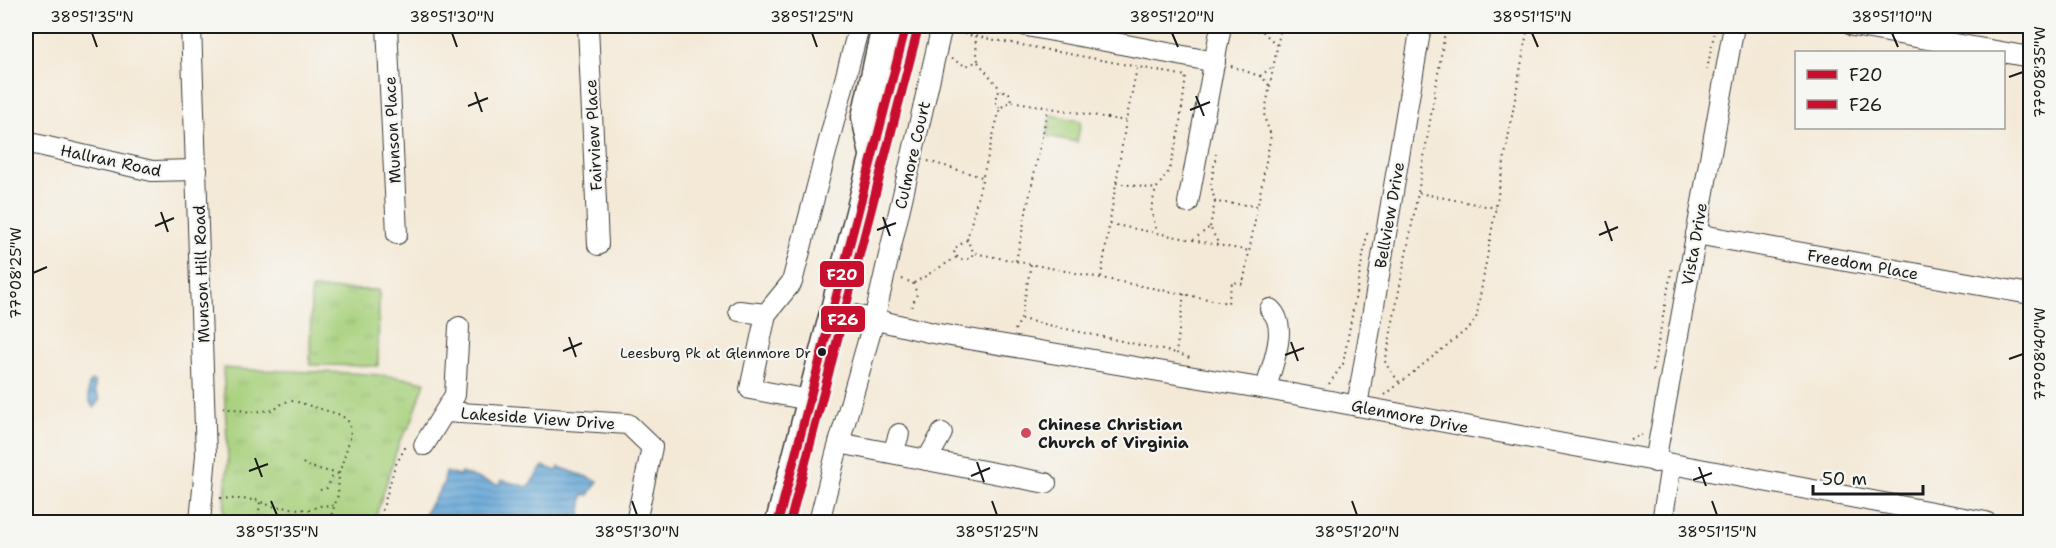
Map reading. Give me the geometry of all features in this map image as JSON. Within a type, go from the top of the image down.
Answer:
[{"type":"main road","points":[[872,156],[864,117],[884,26]]},
{"type":"main road","points":[[778,522],[906,26]]},
{"type":"street","name":"Munson Hill Road","points":[[191,26],[205,409],[204,498],[200,522]]},
{"type":"street","name":"Munson Place","points":[[387,26],[397,234]]},
{"type":"street","name":"Fairview Place","points":[[588,26],[598,245]]},
{"type":"street","points":[[809,400],[750,389],[766,315],[792,282],[859,26]]},
{"type":"street","points":[[1027,26],[1222,69]]},
{"type":"street","name":"Bellview Drive","points":[[1357,406],[1422,26]]},
{"type":"street","name":"Vista Drive","points":[[1662,522],[1663,464],[1696,234],[1734,26]]},
{"type":"street","points":[[1853,26],[1997,51]]},
{"type":"street","points":[[1188,203],[1222,69],[1228,27]]},
{"type":"street","name":"Culmore Court","points":[[819,522],[874,320],[948,29]]},
{"type":"street","points":[[2005,52],[2031,57]]},
{"type":"street","name":"Hallran Road","points":[[26,142],[152,171],[197,170]]},
{"type":"street","name":"Freedom Place","points":[[1696,234],[2031,294]]},
{"type":"street","points":[[1266,389],[1280,326],[1277,316],[1270,309]]},
{"type":"street","points":[[739,310],[766,315]]},
{"type":"street","name":"Glenmore Drive","points":[[833,310],[933,333],[1266,389],[1986,522]]},
{"type":"street","name":"Lakeside View Drive","points":[[424,445],[455,395],[459,327]]},
{"type":"street","name":"Lakeside View Drive","points":[[446,412],[628,424],[652,447],[636,522]]},
{"type":"street","points":[[922,463],[942,433]]},
{"type":"street","points":[[881,454],[899,434]]},
{"type":"street","points":[[839,443],[922,463],[1046,483]]},
{"type":"path","points":[[1228,27],[1262,31],[1274,26]]},
{"type":"path","points":[[974,253],[1228,303],[1232,282],[1243,284],[1270,135],[1264,117],[1281,26]]},
{"type":"path","points":[[1399,382],[1385,363],[1418,193],[1446,26]]},
{"type":"path","points":[[1385,397],[1385,393],[1470,327],[1476,319],[1528,26]]},
{"type":"path","points":[[1706,75],[1715,26]]},
{"type":"path","points":[[948,29],[1186,76],[1179,130],[1169,171],[1156,189],[1151,208],[1157,233]]},
{"type":"path","points":[[1262,31],[1278,46]]},
{"type":"path","points":[[975,36],[978,61],[1001,90],[1009,93],[1011,101]]},
{"type":"path","points":[[951,50],[949,58],[966,66],[978,61]]},
{"type":"path","points":[[1222,69],[1231,65],[1260,76],[1270,86]]},
{"type":"path","points":[[1260,76],[1274,66]]},
{"type":"path","points":[[1101,277],[1125,121],[1137,68]]},
{"type":"path","points":[[1000,108],[996,103],[996,94],[1001,90]]},
{"type":"path","points":[[974,253],[967,240],[1000,108],[1011,101],[1125,121]]},
{"type":"path","points":[[1016,261],[1048,108]]},
{"type":"path","points":[[1216,151],[1211,185],[1215,202],[1210,227],[1219,245]]},
{"type":"path","points":[[923,160],[982,177]]},
{"type":"path","points":[[1116,183],[1156,189]]},
{"type":"path","points":[[1418,193],[1496,208]]},
{"type":"path","points":[[1215,202],[1257,206]]},
{"type":"path","points":[[1328,386],[1344,364],[1370,220]]},
{"type":"path","points":[[1109,224],[1249,251]]},
{"type":"path","points":[[1193,240],[1210,227]]},
{"type":"path","points":[[967,240],[955,248],[954,254],[961,260],[969,259],[974,253]]},
{"type":"path","points":[[913,283],[957,257]]},
{"type":"path","points":[[1653,372],[1672,262]]},
{"type":"path","points":[[1004,328],[1016,330],[1021,320],[1031,264]]},
{"type":"path","points":[[898,280],[904,278],[913,283],[917,294],[910,311],[900,309]]},
{"type":"path","points":[[1176,353],[1184,294]]},
{"type":"path","points":[[1021,320],[1176,353],[1196,360]]},
{"type":"path","points":[[205,409],[218,407],[251,412],[274,410],[285,402],[294,401],[341,415],[349,422],[351,435],[339,474],[335,505],[329,522]]},
{"type":"path","points":[[1628,439],[1642,435],[1644,425]]},
{"type":"path","points":[[379,522],[396,466],[407,445],[424,445]]},
{"type":"path","points":[[303,463],[306,466],[339,474]]},
{"type":"path","points":[[320,490],[327,488],[334,472]]},
{"type":"path","points":[[204,498],[260,501],[271,506],[309,510],[319,506],[335,505]]},
{"type":"path","points":[[258,522],[260,501]]},
{"type":"green space","points":[[1051,115],[1081,121],[1077,142],[1047,136]]},
{"type":"green space","points":[[311,289],[379,290],[378,366],[310,365]]},
{"type":"green space","points":[[223,368],[351,373],[425,382],[411,424],[400,440],[374,522],[223,522],[228,460]]},
{"type":"water","points":[[91,381],[95,382],[95,391],[100,399],[94,408],[88,395]]},
{"type":"water","points":[[543,466],[557,471],[559,467],[598,481],[589,495],[583,495],[580,522],[405,522],[412,519],[420,521],[443,485],[446,472],[459,476],[461,473],[499,485],[502,480],[528,487]]},
{"type":"transit line","name":"F20","points":[[778,522],[906,26]]},
{"type":"transit line","name":"F26","points":[[790,522],[918,29]]},
{"type":"place","name":"Leesburg Pk at Glenmore Dr","points":[[822,352]]},
{"type":"place","name":"Chinese Christian Church of Virginia","points":[[1026,433]]}]
